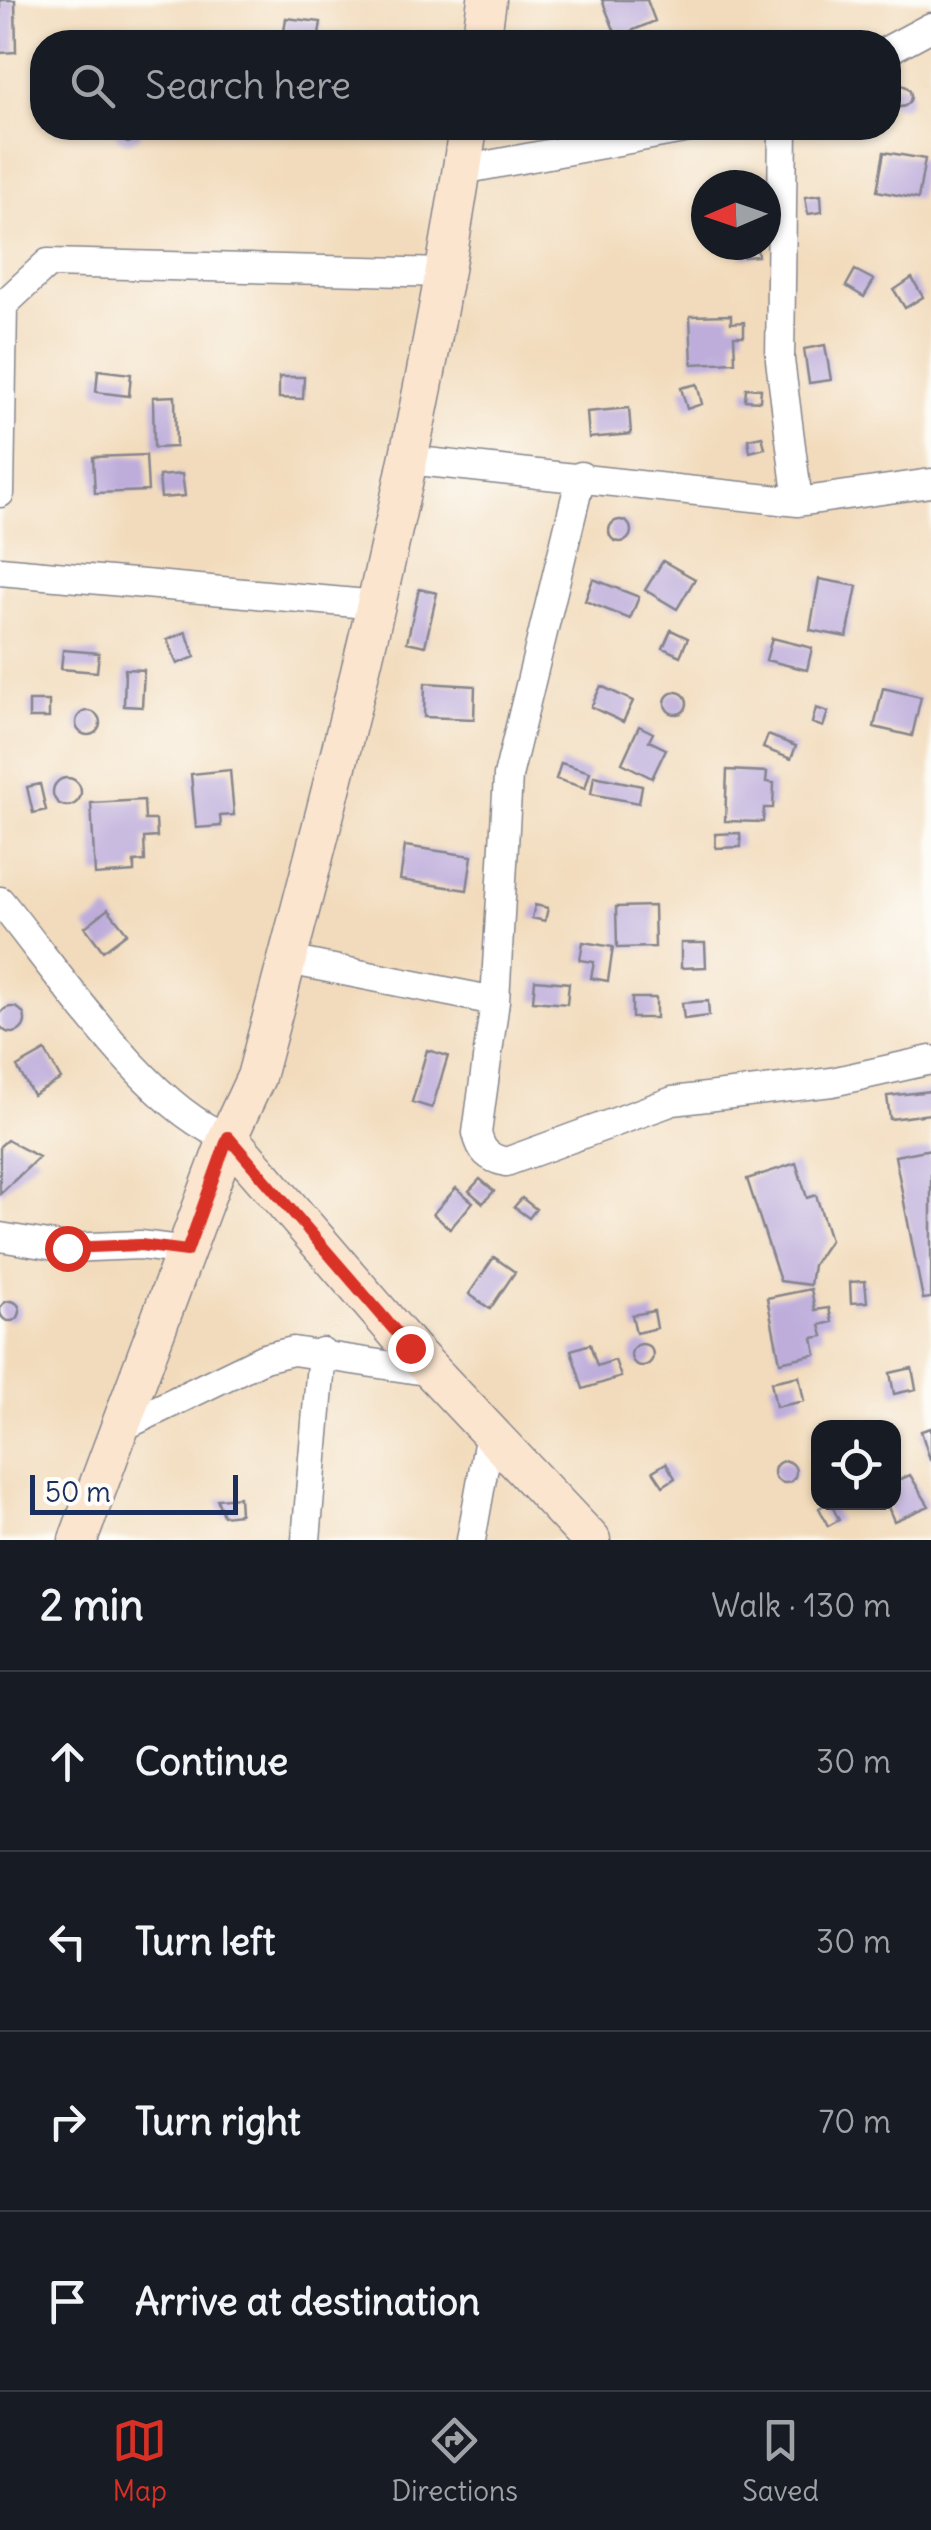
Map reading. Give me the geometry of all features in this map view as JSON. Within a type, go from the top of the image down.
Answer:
[{"type":"street","points":[[483,30],[487,0]]},
{"type":"street","points":[[901,43],[931,28]]},
{"type":"street","points":[[78,1540],[228,1137],[256,1077],[378,605],[446,273],[466,140]]},
{"type":"street","points":[[462,170],[624,140]]},
{"type":"street","points":[[783,140],[780,360],[798,502]]},
{"type":"street","points":[[0,493],[1,305],[48,263],[446,273]]},
{"type":"street","points":[[408,460],[798,502],[931,483]]},
{"type":"street","points":[[581,476],[508,776],[495,1001],[478,1132],[480,1146],[490,1158],[506,1162],[673,1101],[832,1082],[931,1060]]},
{"type":"street","points":[[0,570],[378,605]]},
{"type":"street","points":[[0,900],[135,1067],[204,1130],[228,1137],[432,1372],[591,1540]]},
{"type":"street","points":[[288,960],[495,1001]]},
{"type":"street","points":[[0,1237],[67,1248],[140,1245],[187,1251]]},
{"type":"street","points":[[120,1428],[264,1358],[294,1351],[322,1352],[432,1372]]},
{"type":"street","points":[[306,1540],[322,1352]]},
{"type":"street","points":[[471,1540],[490,1433]]},
{"type":"building","points":[[0,0],[15,0],[16,52],[0,53]]},
{"type":"building","points":[[602,0],[647,0],[655,21],[634,30],[614,30]]},
{"type":"building","points":[[286,18],[321,22],[320,30],[284,30]]},
{"type":"building","points":[[901,85],[910,92],[910,100],[901,107]]},
{"type":"building","points":[[884,152],[925,159],[918,199],[877,191]]},
{"type":"building","points":[[821,195],[822,212],[808,214],[805,197]]},
{"type":"building","points":[[855,270],[874,280],[864,297],[846,286]]},
{"type":"building","points":[[912,278],[923,297],[905,308],[894,290]]},
{"type":"building","points":[[731,315],[731,323],[744,322],[744,336],[734,336],[735,362],[692,364],[690,316]]},
{"type":"building","points":[[825,345],[831,380],[809,383],[804,349]]},
{"type":"building","points":[[98,370],[131,374],[129,396],[96,392]]},
{"type":"building","points":[[279,377],[304,377],[303,399],[279,398]]},
{"type":"building","points":[[697,384],[702,404],[687,409],[681,388]]},
{"type":"building","points":[[746,388],[761,389],[760,401],[745,400]]},
{"type":"building","points":[[175,396],[176,447],[154,448],[153,397]]},
{"type":"building","points":[[629,408],[631,434],[589,438],[587,412]]},
{"type":"building","points":[[762,436],[765,448],[750,452],[748,439]]},
{"type":"building","points":[[146,455],[148,491],[95,493],[93,457]]},
{"type":"building","points":[[182,474],[185,496],[161,498],[159,476]]},
{"type":"building","points":[[620,520],[628,523],[628,539],[620,542],[612,539],[609,531],[612,523]]},
{"type":"building","points":[[663,561],[695,579],[677,609],[645,590]]},
{"type":"building","points":[[593,579],[639,597],[630,619],[585,601]]},
{"type":"building","points":[[819,579],[857,586],[847,637],[810,630]]},
{"type":"building","points":[[419,589],[437,593],[425,646],[407,642]]},
{"type":"building","points":[[671,630],[688,638],[680,656],[663,648]]},
{"type":"building","points":[[186,632],[195,657],[177,664],[167,640]]},
{"type":"building","points":[[772,638],[812,648],[807,670],[766,660]]},
{"type":"building","points":[[63,650],[99,653],[97,672],[61,669]]},
{"type":"building","points":[[125,669],[144,670],[142,707],[124,706]]},
{"type":"building","points":[[425,683],[475,686],[474,719],[424,717]]},
{"type":"building","points":[[601,686],[633,701],[623,722],[591,707]]},
{"type":"building","points":[[883,688],[921,697],[912,736],[874,727]]},
{"type":"building","points":[[676,692],[687,703],[676,714],[665,703]]},
{"type":"building","points":[[29,701],[49,701],[49,718],[29,718]]},
{"type":"building","points":[[816,708],[828,712],[823,727],[812,723]]},
{"type":"building","points":[[88,711],[97,714],[97,732],[88,735],[79,732],[76,723],[79,714]]},
{"type":"building","points":[[639,726],[653,733],[649,741],[666,749],[652,778],[622,763]]},
{"type":"building","points":[[768,735],[796,746],[791,759],[763,748]]},
{"type":"building","points":[[561,763],[590,772],[585,788],[556,779]]},
{"type":"building","points":[[230,770],[234,815],[220,816],[221,826],[196,828],[191,774]]},
{"type":"building","points":[[727,770],[767,772],[766,782],[774,783],[773,808],[764,808],[763,822],[725,821]]},
{"type":"building","points":[[594,776],[642,786],[639,803],[591,794]]},
{"type":"building","points":[[67,778],[77,782],[81,792],[77,802],[67,806],[57,802],[53,792],[57,782]]},
{"type":"building","points":[[40,784],[46,810],[33,813],[27,787]]},
{"type":"building","points":[[144,800],[145,820],[156,820],[157,837],[144,838],[145,861],[134,862],[134,872],[95,875],[91,803]]},
{"type":"building","points":[[740,833],[741,847],[716,848],[715,834]]},
{"type":"building","points":[[405,846],[472,856],[467,890],[400,880]]},
{"type":"building","points":[[535,905],[548,908],[545,921],[532,918]]},
{"type":"building","points":[[654,906],[655,947],[617,948],[616,907]]},
{"type":"building","points":[[108,909],[127,933],[103,951],[85,927]]},
{"type":"building","points":[[583,942],[613,947],[608,981],[591,978],[594,962],[580,960]]},
{"type":"building","points":[[681,943],[705,943],[706,967],[681,968]]},
{"type":"building","points":[[535,980],[569,983],[567,1004],[533,1001]]},
{"type":"building","points":[[632,998],[656,998],[656,1018],[632,1018]]},
{"type":"building","points":[[708,1001],[709,1016],[684,1019],[682,1003]]},
{"type":"building","points":[[12,1007],[21,1011],[25,1020],[21,1029],[12,1033],[3,1029],[-1,1020],[3,1011]]},
{"type":"building","points":[[427,1050],[448,1056],[432,1108],[412,1102]]},
{"type":"building","points":[[45,1051],[61,1079],[33,1095],[17,1067]]},
{"type":"building","points":[[931,1091],[931,1114],[890,1119],[887,1096]]},
{"type":"building","points":[[7,1140],[39,1157],[0,1194],[0,1146]]},
{"type":"building","points":[[931,1149],[931,1298],[923,1299],[895,1156]]},
{"type":"building","points":[[796,1163],[807,1198],[816,1195],[830,1240],[813,1265],[810,1285],[780,1281],[747,1179]]},
{"type":"building","points":[[480,1179],[494,1191],[483,1203],[469,1191]]},
{"type":"building","points":[[456,1188],[473,1202],[450,1229],[433,1214]]},
{"type":"building","points":[[522,1198],[536,1209],[529,1218],[514,1207]]},
{"type":"building","points":[[494,1257],[515,1272],[490,1309],[469,1294]]},
{"type":"building","points":[[865,1281],[867,1302],[851,1303],[850,1282]]},
{"type":"building","points":[[811,1289],[815,1310],[829,1308],[832,1322],[820,1325],[823,1336],[813,1338],[816,1354],[780,1362],[767,1298]]},
{"type":"building","points":[[10,1301],[20,1311],[10,1321],[0,1311]]},
{"type":"building","points":[[654,1311],[657,1328],[636,1333],[632,1315]]},
{"type":"building","points":[[590,1344],[597,1366],[615,1360],[621,1377],[583,1389],[571,1350]]},
{"type":"building","points":[[642,1344],[650,1347],[650,1363],[642,1366],[634,1363],[631,1355],[634,1347]]},
{"type":"building","points":[[912,1368],[916,1389],[894,1394],[890,1373]]},
{"type":"building","points":[[799,1376],[804,1401],[776,1407],[771,1382]]},
{"type":"building","points":[[931,1428],[931,1460],[930,1460],[921,1431]]},
{"type":"building","points":[[785,1461],[793,1464],[793,1480],[785,1483],[777,1480],[774,1472],[777,1464]]},
{"type":"building","points":[[666,1463],[675,1478],[663,1486],[653,1471]]},
{"type":"building","points":[[910,1475],[929,1506],[894,1521],[889,1510],[901,1510],[901,1479]]},
{"type":"building","points":[[239,1497],[240,1514],[223,1516],[217,1499]]},
{"type":"building","points":[[820,1510],[834,1510],[839,1520],[828,1526]]},
{"type":"route","points":[[67,1248],[140,1245],[187,1251],[228,1137],[410,1348]]}]
